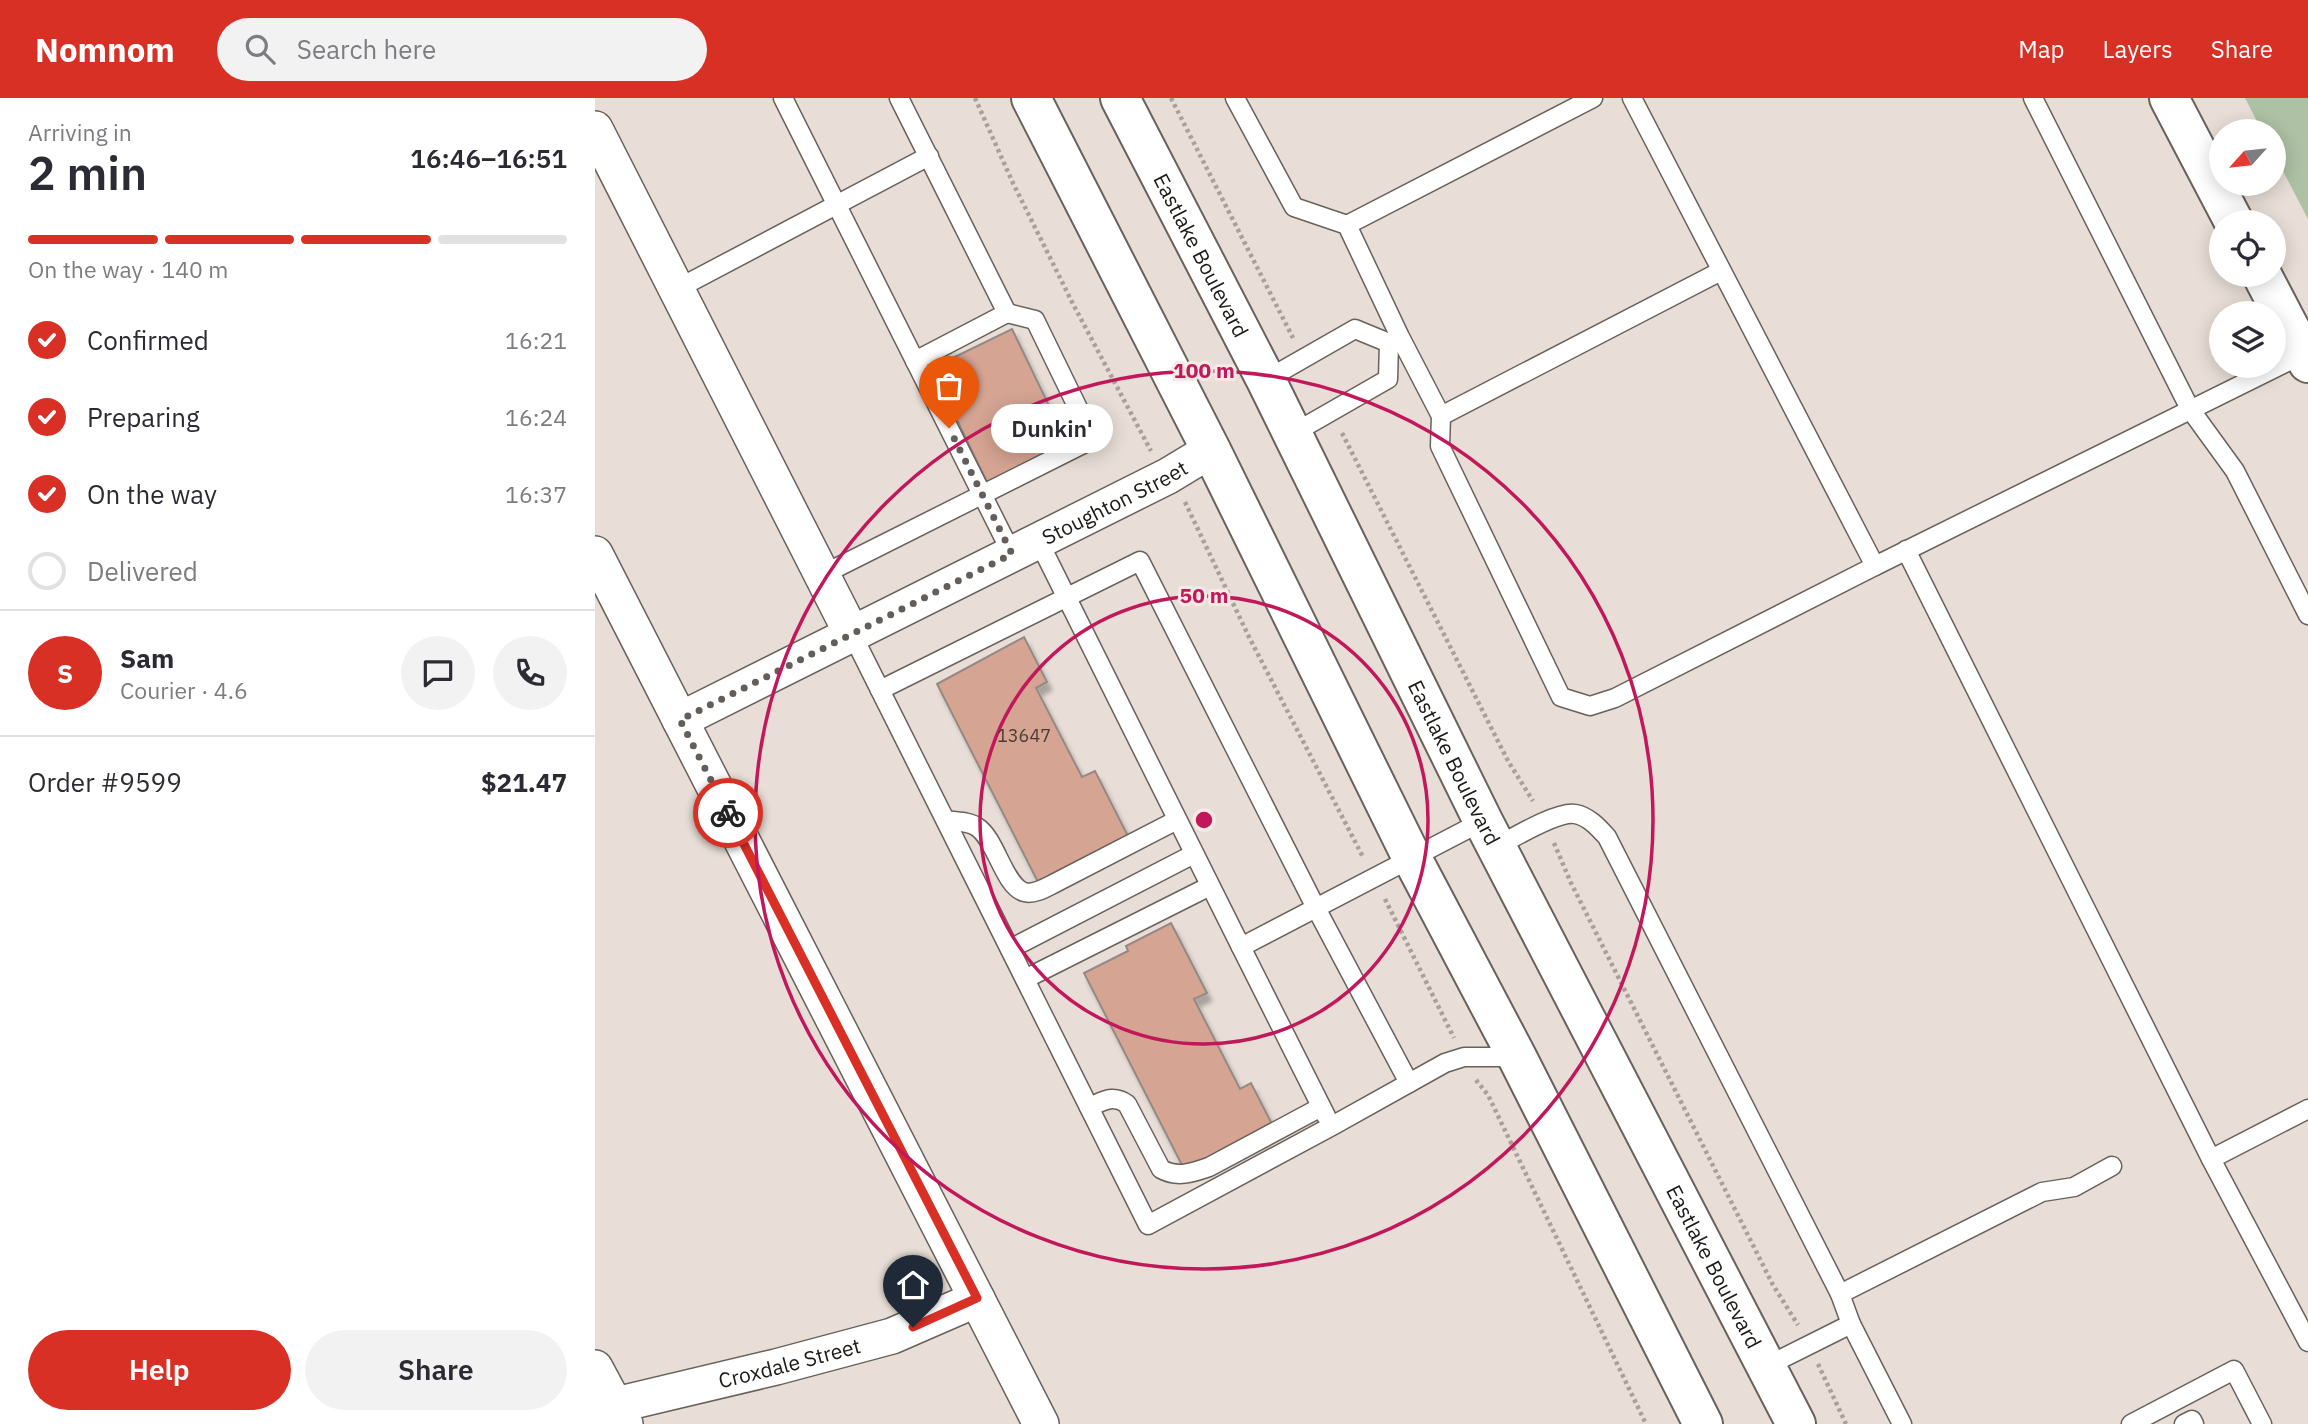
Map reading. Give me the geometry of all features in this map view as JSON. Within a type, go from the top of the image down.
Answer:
[{"type":"main road","points":[[1031,98],[1211,450],[1412,858],[1517,1057],[1703,1424]]},
{"type":"main road","name":"Eastlake Boulevard","points":[[1120,98],[1266,380],[1490,834],[1796,1424]]},
{"type":"main road","points":[[2169,98],[2228,210]]},
{"type":"main road","points":[[2268,287],[2306,358]]},
{"type":"street","points":[[595,129],[852,634]]},
{"type":"street","name":"Stoughton Street","points":[[680,720],[1168,475],[1211,450]]},
{"type":"street","points":[[595,554],[1041,1424]]},
{"type":"street","name":"Croxdale Street","points":[[611,1414],[892,1336],[977,1298]]},
{"type":"street","points":[[595,1368],[611,1414]]},
{"type":"lane","points":[[783,98],[982,495],[1066,597],[1332,1126]]},
{"type":"lane","points":[[899,98],[1007,313]]},
{"type":"lane","points":[[1235,98],[1294,207],[1347,225],[1593,98]]},
{"type":"lane","points":[[1632,98],[1875,566]]},
{"type":"lane","points":[[2033,98],[2190,409],[2235,471],[2308,615]]},
{"type":"lane","points":[[677,289],[929,156]]},
{"type":"lane","points":[[1347,225],[1394,340],[1440,416],[1440,446],[1561,697],[1590,706],[1615,698],[2190,409],[2306,358]]},
{"type":"lane","points":[[1440,416],[1721,271]]},
{"type":"lane","points":[[822,575],[1093,439],[1035,320],[1007,313],[915,361]]},
{"type":"lane","points":[[1266,380],[1355,329],[1394,340]]},
{"type":"lane","points":[[1292,434],[1388,379],[1394,340]]},
{"type":"lane","points":[[1906,550],[2211,1159],[2308,1342]]},
{"type":"lane","points":[[880,690],[1140,561],[1316,908],[1409,1083]]},
{"type":"lane","points":[[852,634],[1148,1225],[1445,1063],[1464,1057],[1517,1057]]},
{"type":"lane","points":[[1241,947],[1412,858],[1490,834],[1574,813],[1592,821],[1607,837],[1840,1294],[1851,1324],[1902,1424]]},
{"type":"lane","points":[[946,820],[975,825],[985,833],[1014,885],[1025,892],[1038,891],[1055,883],[1177,820]]},
{"type":"lane","points":[[1010,949],[1194,854]]},
{"type":"lane","points":[[1025,979],[1210,886]]},
{"type":"lane","points":[[1089,1108],[1109,1098],[1119,1098],[1128,1104],[1161,1169],[1170,1174],[1189,1174],[1209,1167],[1321,1107]]},
{"type":"lane","points":[[2211,1159],[2308,1110]]},
{"type":"lane","points":[[1840,1294],[2042,1192],[2074,1187],[2112,1166]]},
{"type":"lane","points":[[1767,1366],[1851,1324]]},
{"type":"lane","points":[[2131,1424],[2234,1370],[2262,1424]]},
{"type":"lane","points":[[2184,1424],[2192,1420],[2194,1424]]},
{"type":"path","points":[[975,98],[1049,254],[1145,442]]},
{"type":"path","points":[[1171,98],[1303,357]]},
{"type":"path","points":[[1330,412],[1508,761],[1533,801]]},
{"type":"path","points":[[1189,508],[1249,637],[1359,848]]},
{"type":"path","points":[[1554,845],[1773,1285],[1798,1325]]},
{"type":"path","points":[[1387,902],[1474,1078],[1488,1096],[1646,1424]]},
{"type":"path","points":[[1822,1370],[1846,1424]]},
{"type":"green space","points":[[2245,98],[2308,98],[2308,219],[2286,177],[2286,119],[2256,119]]},
{"type":"building","points":[[1012,329],[1067,443],[987,482],[932,368]]},
{"type":"building","points":[[1024,637],[1047,682],[1036,688],[1082,777],[1095,771],[1130,840],[1038,882],[937,684]]},
{"type":"building","points":[[1171,923],[1207,993],[1194,999],[1240,1089],[1251,1083],[1274,1128],[1185,1171],[1084,973],[1128,951],[1126,946]]},
{"type":"way so far","points":[[728,813],[680,720],[1012,554],[949,428]]},
{"type":"place","name":"Dunkin'","points":[[949,428]]},
{"type":"route","points":[[728,813],[977,1298],[913,1327]]}]
